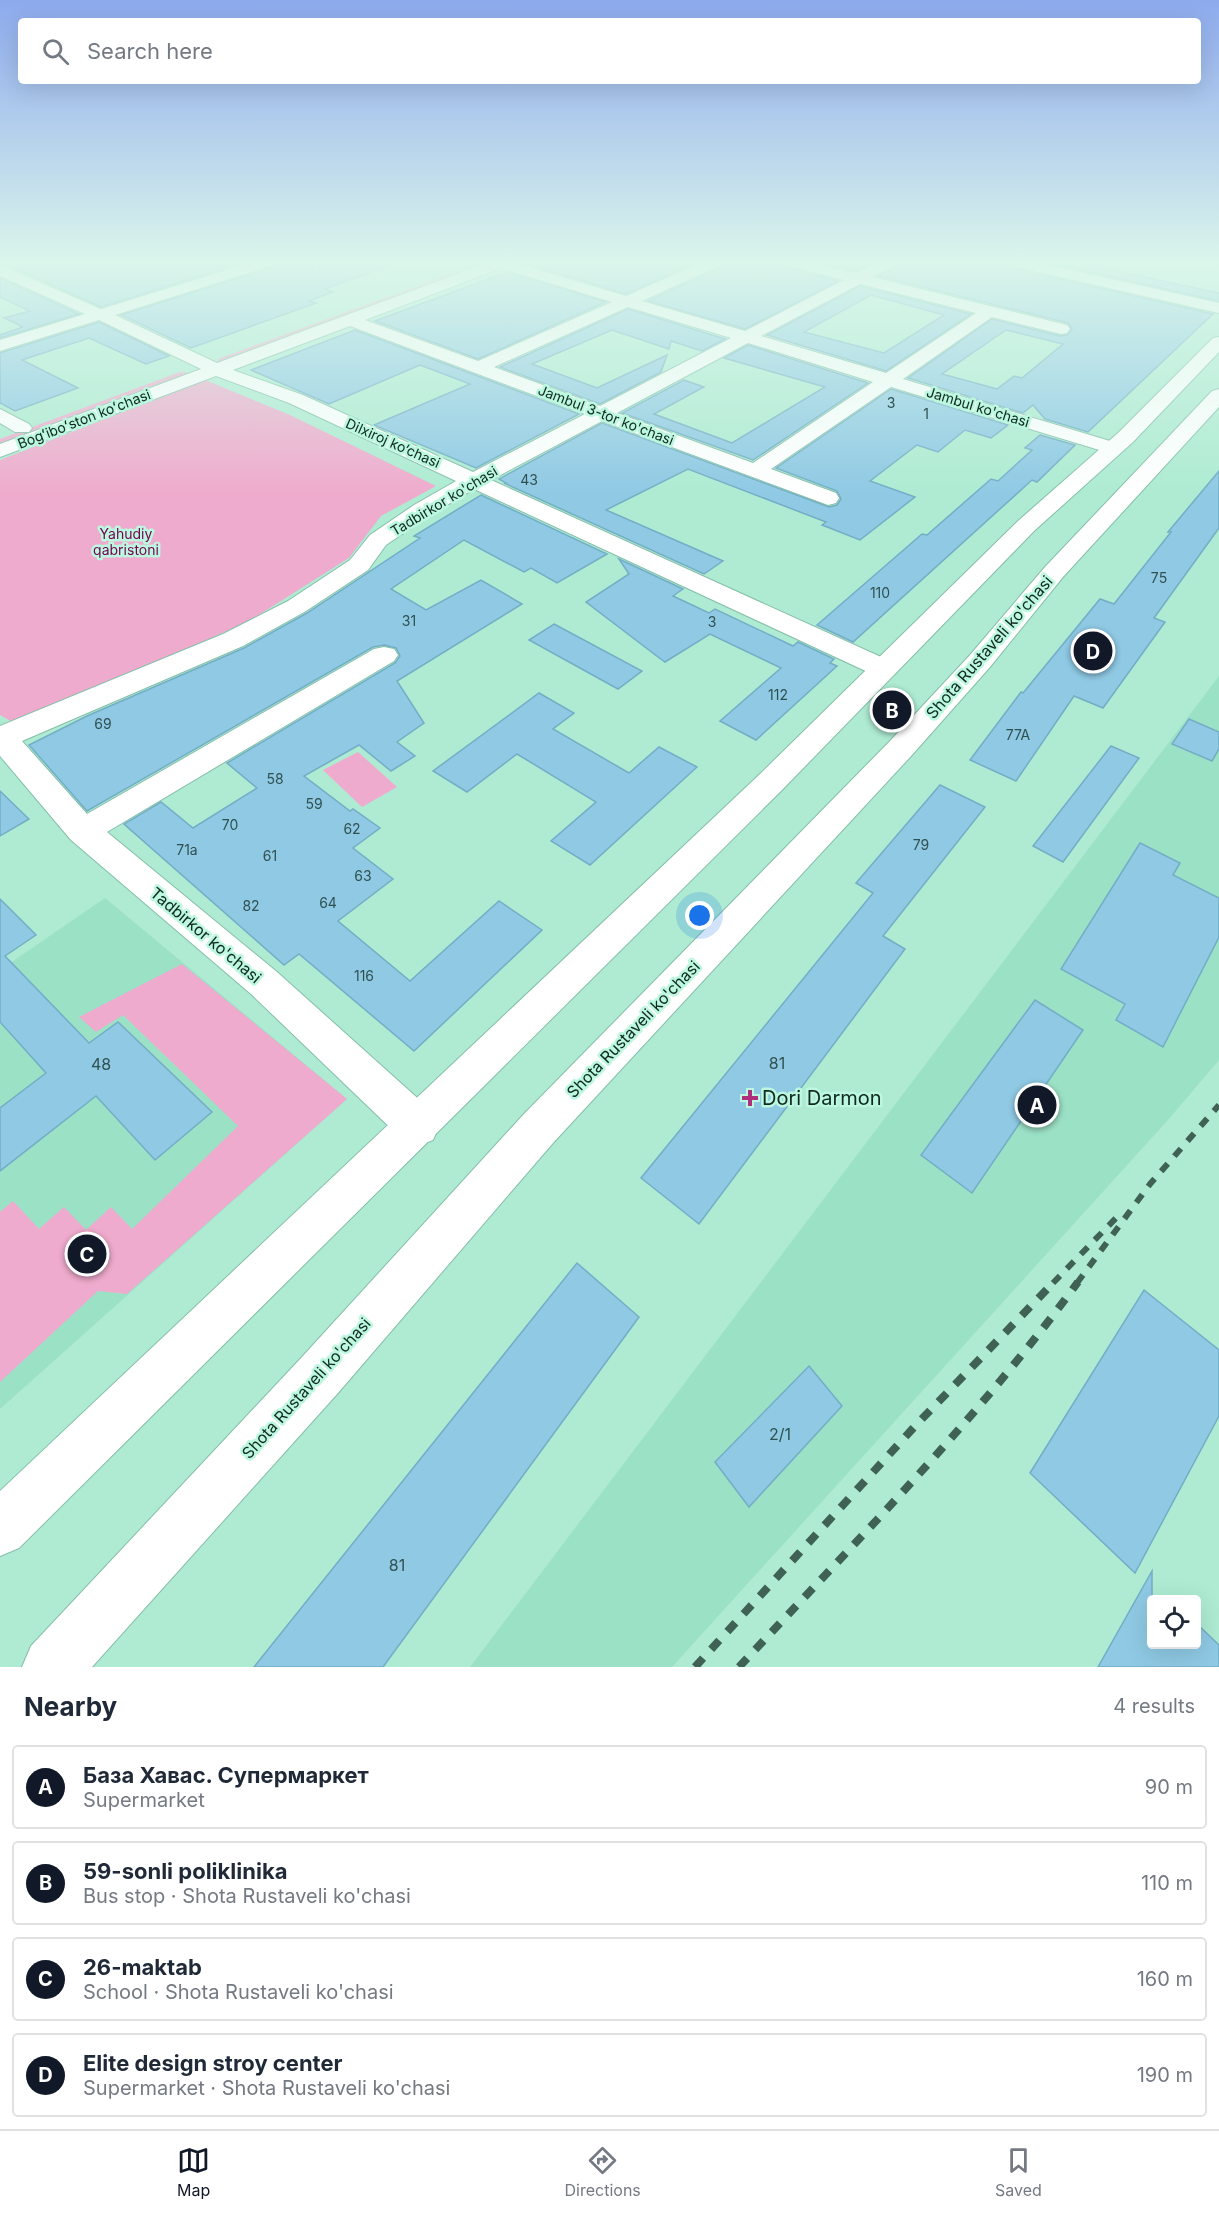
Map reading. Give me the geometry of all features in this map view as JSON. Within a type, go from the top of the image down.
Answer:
[{"type":"street","points":[[0,346],[20,340]]},
{"type":"street","name":"Dilxiroj ko‘chasi","points":[[152,340],[253,387],[296,399],[882,668]]},
{"type":"street","name":"Bogʻiboʻston koʻchasi","points":[[0,451],[277,340]]},
{"type":"street","name":"Bogʻiboʻston koʻchasi","points":[[0,436],[290,340]]},
{"type":"street","name":"Jambul 3-tor ko'chasi","points":[[405,340],[828,498]]},
{"type":"street","points":[[480,367],[541,340]]},
{"type":"street","name":"Tadbirkor ko'chasi","points":[[418,1126],[264,983],[83,831],[1,737],[233,640],[268,622],[359,565],[378,540],[422,510],[474,480],[744,340]]},
{"type":"street","name":"Jambul ko'chasi","points":[[753,340],[1113,448]]},
{"type":"street","points":[[755,471],[947,340]]},
{"type":"street","points":[[0,1529],[418,1126],[771,782],[882,668],[1026,526],[1064,495],[1219,342]]},
{"type":"street","name":"Shota Rustaveli ko'chasi","points":[[52,1667],[312,1383],[538,1129],[901,748],[980,662],[1054,572],[1219,395]]},
{"type":"street","points":[[0,415],[22,428]]},
{"type":"street","points":[[83,831],[384,655]]},
{"type":"shaded area","points":[[1219,676],[1219,1060],[1168,1120],[672,1667],[470,1667]]},
{"type":"shaded area","points":[[105,898],[347,1099],[0,1409],[0,970]]},
{"type":"green space","points":[[270,340],[287,340],[225,363],[218,362],[218,359]]},
{"type":"green space","points":[[180,372],[189,373],[189,375],[0,447],[0,439]]},
{"type":"green space","name":"Yahudiy qabristoni","points":[[205,380],[290,415],[436,486],[381,516],[349,558],[251,620],[18,725],[0,715],[0,460]]},
{"type":"green space","points":[[358,752],[397,787],[362,807],[323,770]]},
{"type":"green space","points":[[182,964],[347,1099],[127,1294],[98,1291],[0,1382],[0,1212],[13,1201],[39,1229],[64,1207],[86,1230],[111,1207],[132,1229],[238,1126],[123,1015],[96,1032],[79,1017]]},
{"type":"building","points":[[42,340],[84,340],[22,360],[78,388],[15,411],[0,403],[0,353]]},
{"type":"building","points":[[93,340],[136,340],[169,356],[146,364]]},
{"type":"building","points":[[174,340],[214,340],[191,348]]},
{"type":"building","points":[[330,340],[381,340],[579,414],[476,468],[374,425],[470,384],[420,365],[329,404],[251,370]]},
{"type":"building","points":[[426,340],[521,340],[478,359]]},
{"type":"building","points":[[560,340],[589,340],[532,364],[597,388],[667,355],[661,372],[600,404],[500,367]]},
{"type":"building","points":[[641,340],[723,340],[702,351],[671,341],[669,349]]},
{"type":"building","points":[[783,340],[834,340],[884,353],[905,340],[933,340],[886,371]]},
{"type":"building","points":[[962,340],[992,340],[942,374],[997,389],[1014,376],[1022,378],[1063,344],[1046,340],[1186,340],[1088,432],[1045,419],[1033,405],[1023,413],[908,378]]},
{"type":"building","points":[[748,345],[868,383],[753,460],[622,413],[684,380],[704,387],[654,414],[732,443],[825,387],[724,358]]},
{"type":"building","points":[[891,389],[1008,425],[991,438],[965,430],[938,452],[917,445],[870,481],[915,497],[860,540],[822,525],[826,522],[688,469],[606,510],[723,561],[704,574],[499,479],[602,423],[829,507],[837,505],[841,499],[837,491],[776,468]]},
{"type":"building","points":[[1040,435],[1075,445],[1037,482],[1032,480],[853,642],[817,625],[922,534],[927,535],[991,479],[998,481],[1032,450],[1025,448]]},
{"type":"building","points":[[1219,471],[1219,528],[1154,618],[1165,622],[1103,708],[1074,696],[1016,781],[970,760],[1021,692],[1023,693],[1100,599],[1114,604],[1171,532],[1168,532]]},
{"type":"building","points":[[481,495],[607,554],[557,583],[531,568],[524,572],[464,540],[391,589],[426,610],[481,580],[522,604],[397,681],[424,723],[397,742],[415,756],[391,771],[359,745],[304,776],[350,811],[353,809],[380,828],[353,848],[393,879],[338,921],[410,981],[499,901],[542,930],[414,1051],[299,954],[284,965],[124,824],[161,802],[193,828],[257,788],[227,763],[395,663],[400,656],[396,648],[384,645],[373,647],[87,811],[29,745],[87,716],[244,648],[307,613],[420,538],[414,536]]},
{"type":"building","points":[[619,559],[683,589],[673,596],[709,613],[715,609],[793,646],[798,642],[834,659],[830,663],[837,666],[756,740],[720,721],[781,668],[710,634],[665,662],[586,602],[629,574]]},
{"type":"building","points":[[554,624],[642,671],[618,689],[529,640]]},
{"type":"building","points":[[539,693],[574,713],[553,729],[629,773],[659,747],[697,767],[590,865],[551,841],[596,802],[517,754],[467,792],[433,771]]},
{"type":"building","points":[[1189,719],[1219,732],[1219,749],[1212,761],[1172,744]]},
{"type":"building","points":[[1111,746],[1139,758],[1063,862],[1033,846]]},
{"type":"building","points":[[940,785],[985,807],[883,936],[905,949],[699,1224],[641,1178],[873,893],[856,883]]},
{"type":"building","points":[[0,791],[29,819],[0,836]]},
{"type":"building","points":[[1140,843],[1180,863],[1173,875],[1219,898],[1219,937],[1163,1047],[1116,1020],[1125,1004],[1061,969]]},
{"type":"building","points":[[0,899],[36,935],[5,956],[89,1043],[118,1022],[212,1112],[155,1160],[96,1096],[0,1171],[0,1108],[46,1073],[0,1022]]},
{"type":"building","points":[[1035,1000],[1083,1030],[972,1193],[921,1155]]},
{"type":"building","points":[[577,1263],[639,1317],[383,1667],[254,1667]]},
{"type":"building","points":[[1144,1290],[1219,1350],[1219,1416],[1135,1573],[1030,1473]]},
{"type":"building","points":[[809,1366],[842,1406],[749,1507],[715,1462]]},
{"type":"building","points":[[1152,1571],[1152,1595],[1147,1595],[1147,1649],[1201,1649],[1201,1628],[1219,1645],[1219,1667],[1098,1667]]},
{"type":"railway","points":[[1077,1283],[1150,1184],[1219,1105]]},
{"type":"railway","points":[[1053,1283],[1116,1218]]},
{"type":"railway","points":[[695,1667],[917,1424],[1054,1282]]},
{"type":"railway","points":[[739,1667],[957,1432],[999,1383],[1078,1282]]},
{"type":"place","name":"Elite design stroy center","points":[[1093,651]]},
{"type":"place","name":"59-sonli poliklinika","points":[[892,710]]},
{"type":"place","name":"Dori Darmon","points":[[750,1098]]},
{"type":"place","name":"База Хавас. Супермаркет","points":[[1037,1105]]},
{"type":"place","name":"26-maktab","points":[[87,1254]]}]
